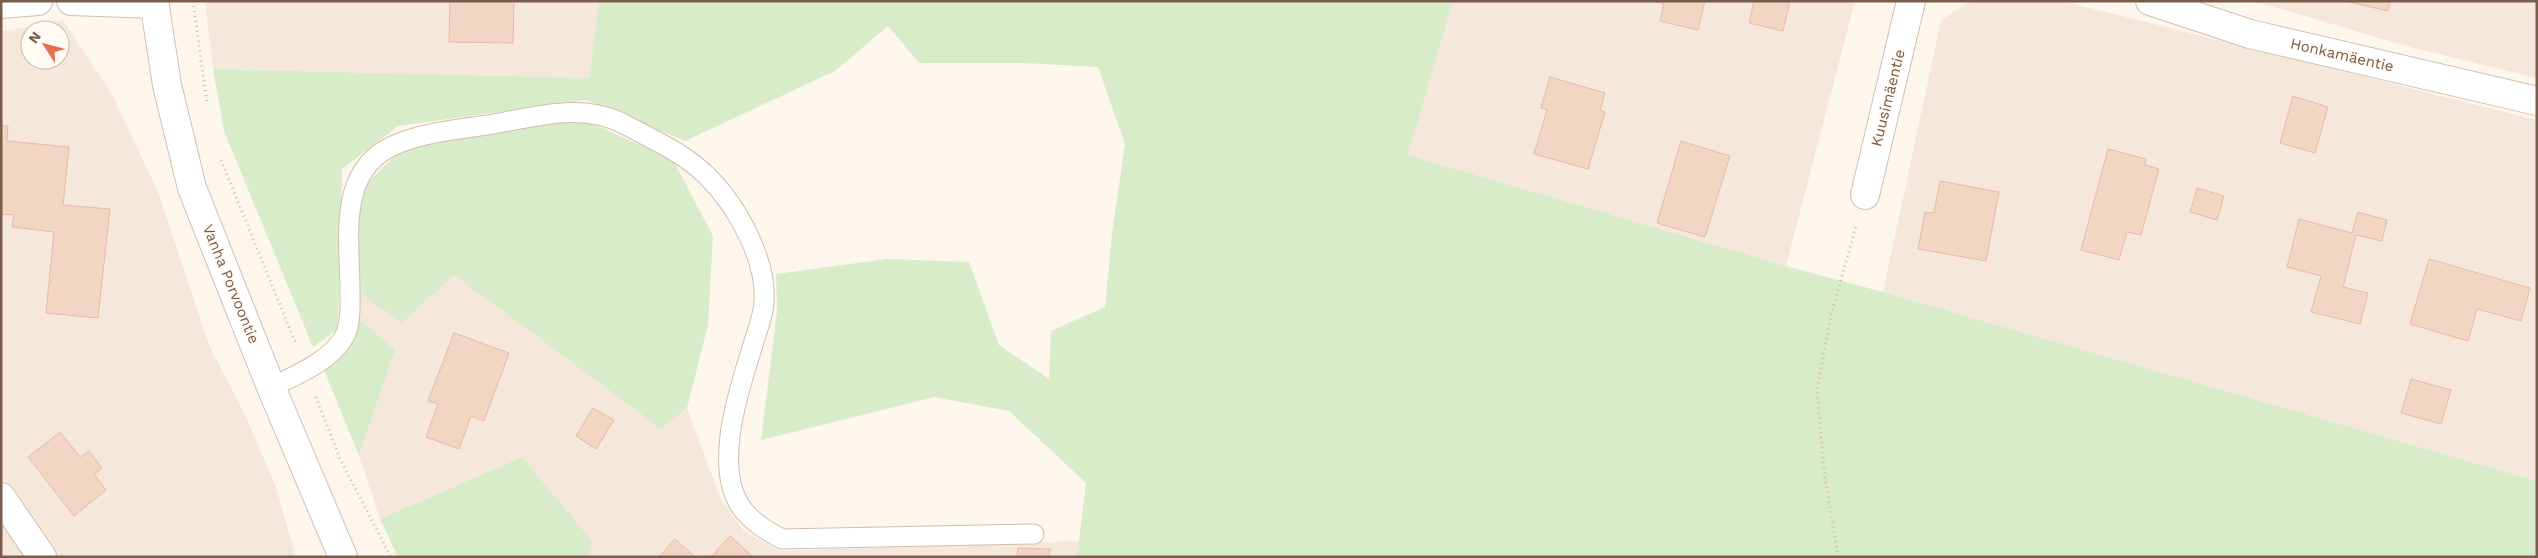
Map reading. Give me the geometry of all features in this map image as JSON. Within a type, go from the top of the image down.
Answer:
[{"type":"street","points":[[1,4],[38,1]]},
{"type":"street","points":[[71,1],[154,3]]},
{"type":"street","name":"Kuusimäentie","points":[[1864,195],[1911,1]]},
{"type":"street","name":"Honkamäentie","points":[[2150,1],[2250,34],[2537,101]]},
{"type":"street","name":"Vanha Porvoontie","points":[[154,3],[167,85],[192,188],[343,557]]},
{"type":"street","points":[[1,497],[42,557]]},
{"type":"lane","points":[[272,387],[306,370],[335,349],[346,332],[350,313],[350,202],[354,184],[364,168],[380,154],[396,144],[435,134],[558,112],[580,111],[604,116],[622,123],[681,156],[705,174],[730,203],[755,248],[763,282],[764,309],[734,410],[730,457],[732,487],[742,509],[758,526],[782,539],[1034,534]]},
{"type":"path","points":[[193,1],[208,105]]},
{"type":"path","points":[[218,152],[340,459],[391,557]]},
{"type":"path","points":[[1838,557],[1824,478],[1817,390],[1831,315],[1864,195]]},
{"type":"shaded area","points":[[205,1],[599,1],[589,78],[213,69]]},
{"type":"shaded area","points":[[1453,1],[1855,1],[1786,266],[1408,155]]},
{"type":"shaded area","points":[[1971,1],[2062,1],[2537,120],[2537,481],[1883,292],[1941,20]]},
{"type":"shaded area","points":[[2254,1],[2537,1],[2537,78],[2410,47]]},
{"type":"shaded area","points":[[20,28],[20,70],[70,70],[70,31],[112,94],[159,194],[209,345],[246,417],[276,487],[296,557],[58,557],[1,475],[1,32]]},
{"type":"shaded area","points":[[454,275],[661,429],[687,408],[721,500],[744,531],[779,551],[1080,541],[1077,557],[588,557],[591,541],[522,457],[380,519],[359,456],[395,350],[359,319],[360,293],[402,323]]},
{"type":"shaded area","points":[[1,523],[27,557],[1,557]]},
{"type":"green space","points":[[599,1],[1453,1],[1408,155],[1786,266],[1883,292],[2537,481],[2537,557],[1077,557],[1086,483],[1009,411],[934,397],[761,440],[777,312],[776,274],[887,259],[969,262],[999,345],[1049,379],[1051,331],[1105,307],[1112,233],[1125,144],[1098,67],[1024,63],[919,63],[888,26],[835,71],[685,141],[586,100],[398,126],[342,169],[338,329],[313,347],[224,131],[213,69],[589,78]]},
{"type":"green space","points":[[578,117],[673,160],[713,236],[708,325],[687,408],[661,429],[454,275],[402,323],[360,293],[358,214],[364,186],[401,150]]},
{"type":"green space","points":[[359,319],[395,350],[359,456],[324,370],[339,359],[348,349]]},
{"type":"green space","points":[[522,457],[592,541],[588,557],[398,557],[380,519]]},
{"type":"building","points":[[450,1],[514,1],[513,43],[449,42]]},
{"type":"building","points":[[1652,1],[1705,1],[1698,30],[1660,21],[1664,4]]},
{"type":"building","points":[[1754,1],[1790,1],[1783,31],[1749,23]]},
{"type":"building","points":[[2345,1],[2390,1],[2388,11]]},
{"type":"building","points":[[1550,77],[1605,93],[1600,110],[1605,112],[1588,169],[1534,154],[1547,110],[1541,108]]},
{"type":"building","points":[[2293,96],[2328,107],[2315,153],[2280,143]]},
{"type":"building","points":[[1,126],[8,126],[7,141],[69,147],[63,205],[110,209],[98,318],[46,313],[54,232],[12,227],[14,215],[1,214]]},
{"type":"building","points":[[1681,141],[1730,156],[1705,237],[1657,223]]},
{"type":"building","points":[[2108,149],[2146,159],[2145,165],[2159,169],[2141,235],[2127,232],[2119,260],[2081,250]]},
{"type":"building","points":[[1940,181],[1999,192],[1986,261],[1918,249],[1925,212],[1934,213]]},
{"type":"building","points":[[2197,188],[2224,196],[2217,220],[2190,212]]},
{"type":"building","points":[[2358,212],[2387,220],[2382,241],[2356,235],[2343,287],[2368,293],[2360,324],[2311,312],[2321,276],[2287,267],[2299,219],[2352,233]]},
{"type":"building","points":[[2429,259],[2530,288],[2521,321],[2477,309],[2468,341],[2410,324]]},
{"type":"building","points":[[454,333],[509,353],[484,421],[471,416],[459,449],[426,437],[438,404],[428,401]]},
{"type":"building","points":[[2411,379],[2451,390],[2441,424],[2401,413]]},
{"type":"building","points":[[593,408],[614,420],[596,449],[576,436]]},
{"type":"building","points":[[60,432],[80,457],[89,451],[102,468],[94,474],[106,490],[74,516],[28,457]]},
{"type":"building","points":[[730,536],[753,557],[711,557]]},
{"type":"building","points":[[675,539],[695,557],[659,557]]},
{"type":"building","points":[[1018,548],[1050,549],[1049,557],[1017,557]]}]
